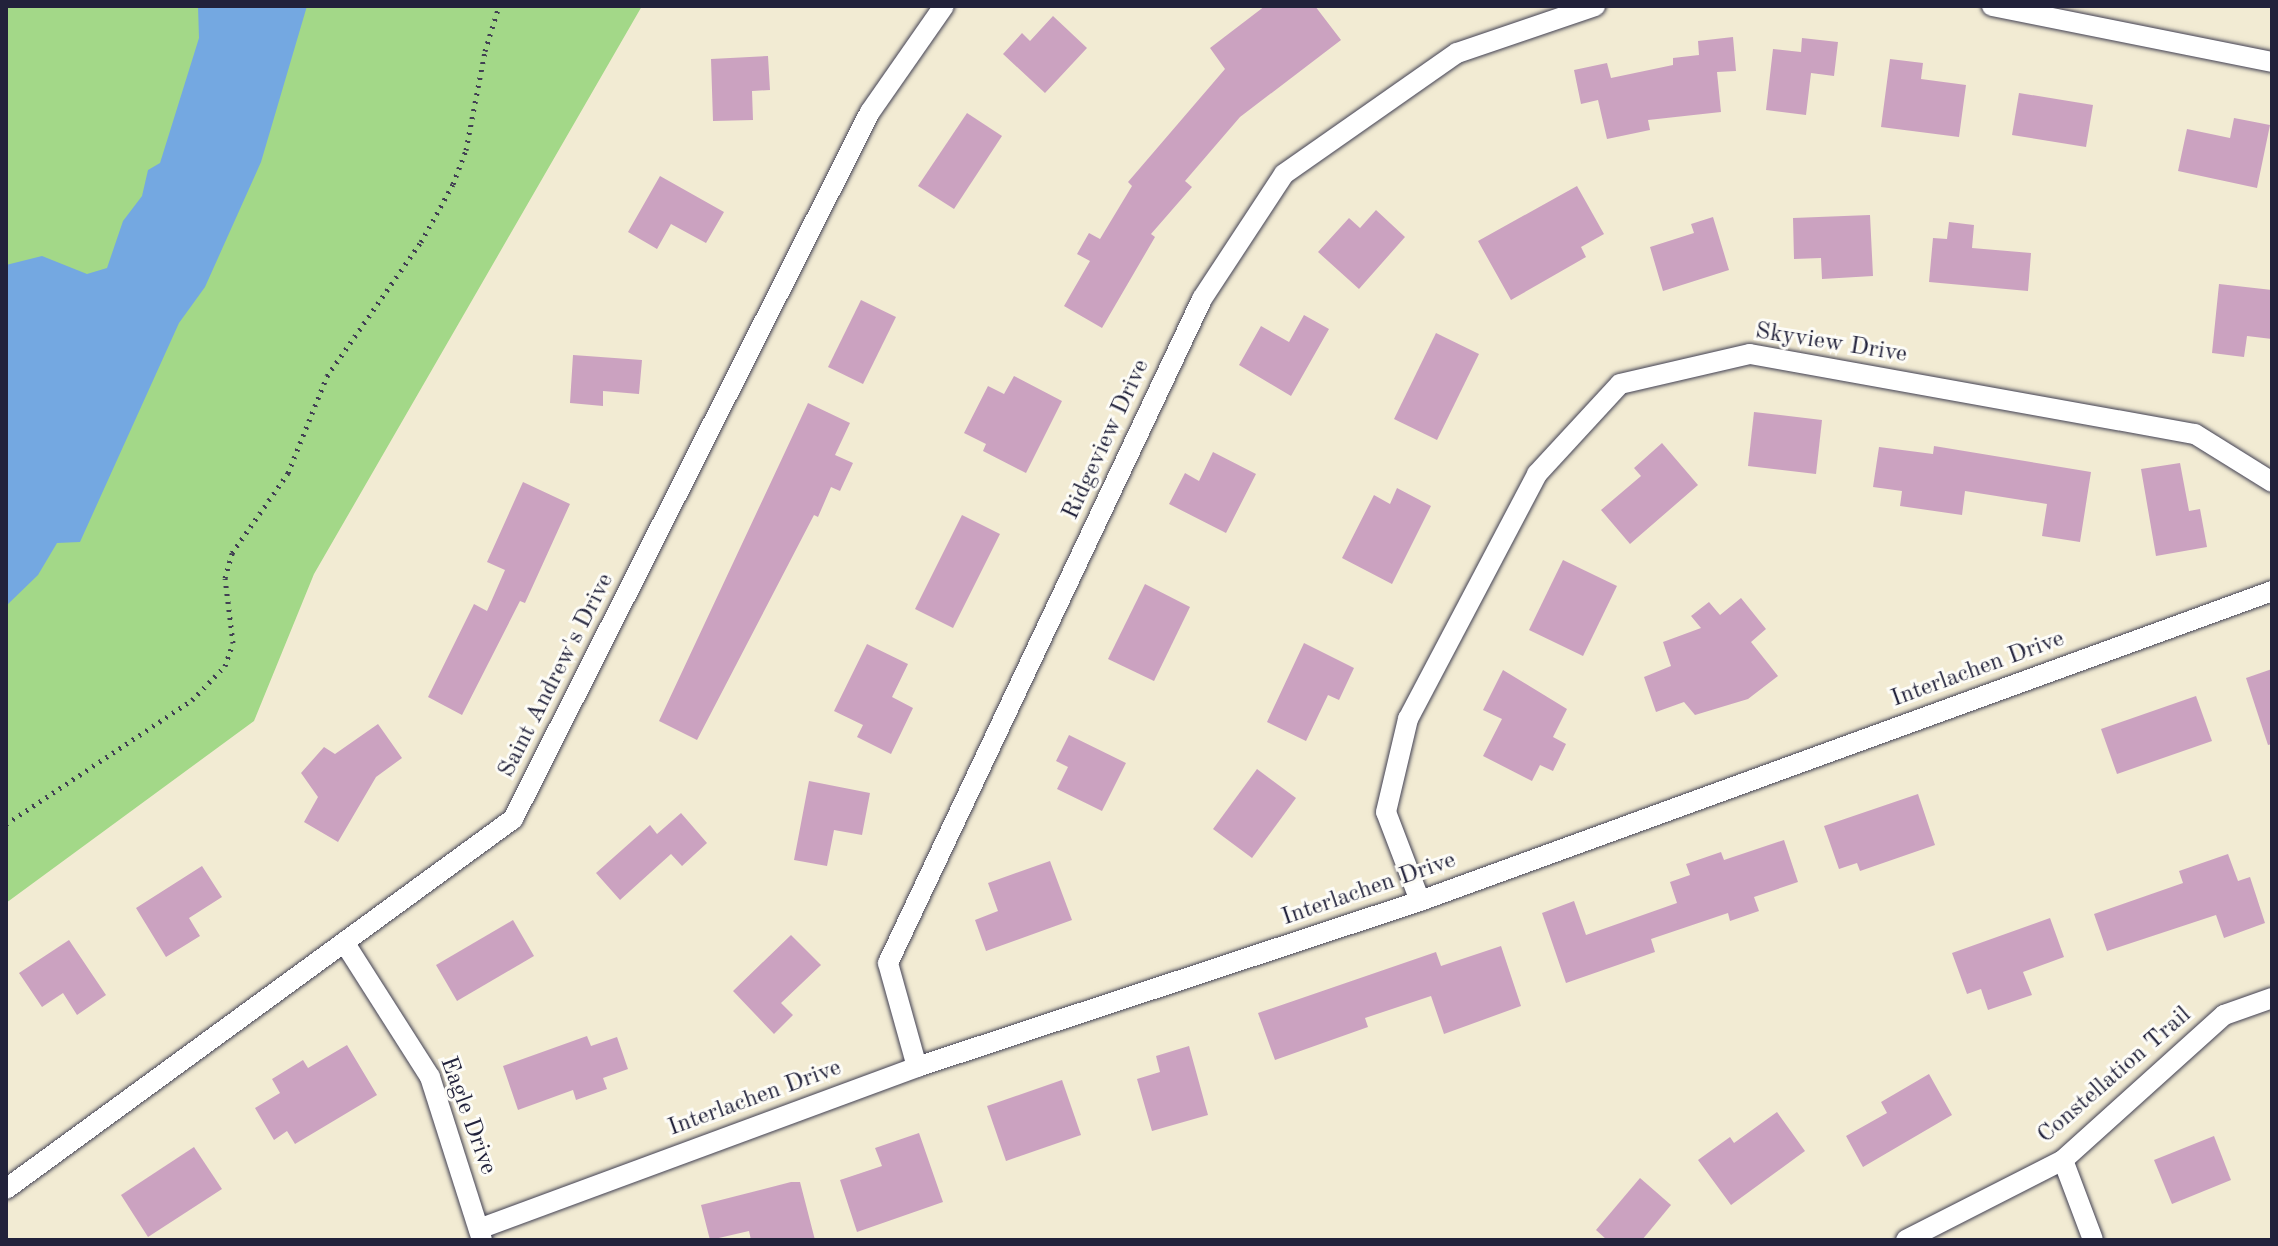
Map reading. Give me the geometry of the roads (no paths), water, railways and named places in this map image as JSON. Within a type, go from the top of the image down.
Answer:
[{"type":"street","name":"Saint Andrew's Drive","points":[[6,1189],[346,945],[513,819],[870,112],[944,6]]},
{"type":"street","name":"Ridgeview Drive","points":[[917,1067],[888,963],[1202,299],[1284,174],[1457,53],[1595,6]]},
{"type":"street","points":[[1992,6],[2272,62]]},
{"type":"street","name":"Skyview Drive","points":[[1420,901],[1386,812],[1408,719],[1537,474],[1620,384],[1750,354],[2195,434],[2272,482]]},
{"type":"street","name":"Interlachen Drive","points":[[481,1234],[917,1067],[1420,901],[2272,591]]},
{"type":"street","name":"Eagle Drive","points":[[346,945],[430,1077],[481,1234]]},
{"type":"street","name":"Constellation Trail","points":[[1906,1240],[2063,1160],[2224,1015],[2272,998]]},
{"type":"street","points":[[2063,1160],[2093,1240]]},
{"type":"water","points":[[198,6],[307,6],[261,162],[205,287],[179,323],[80,542],[57,543],[38,575],[6,606],[6,265],[42,256],[87,274],[107,268],[123,221],[142,196],[148,170],[160,163],[199,38]]}]
